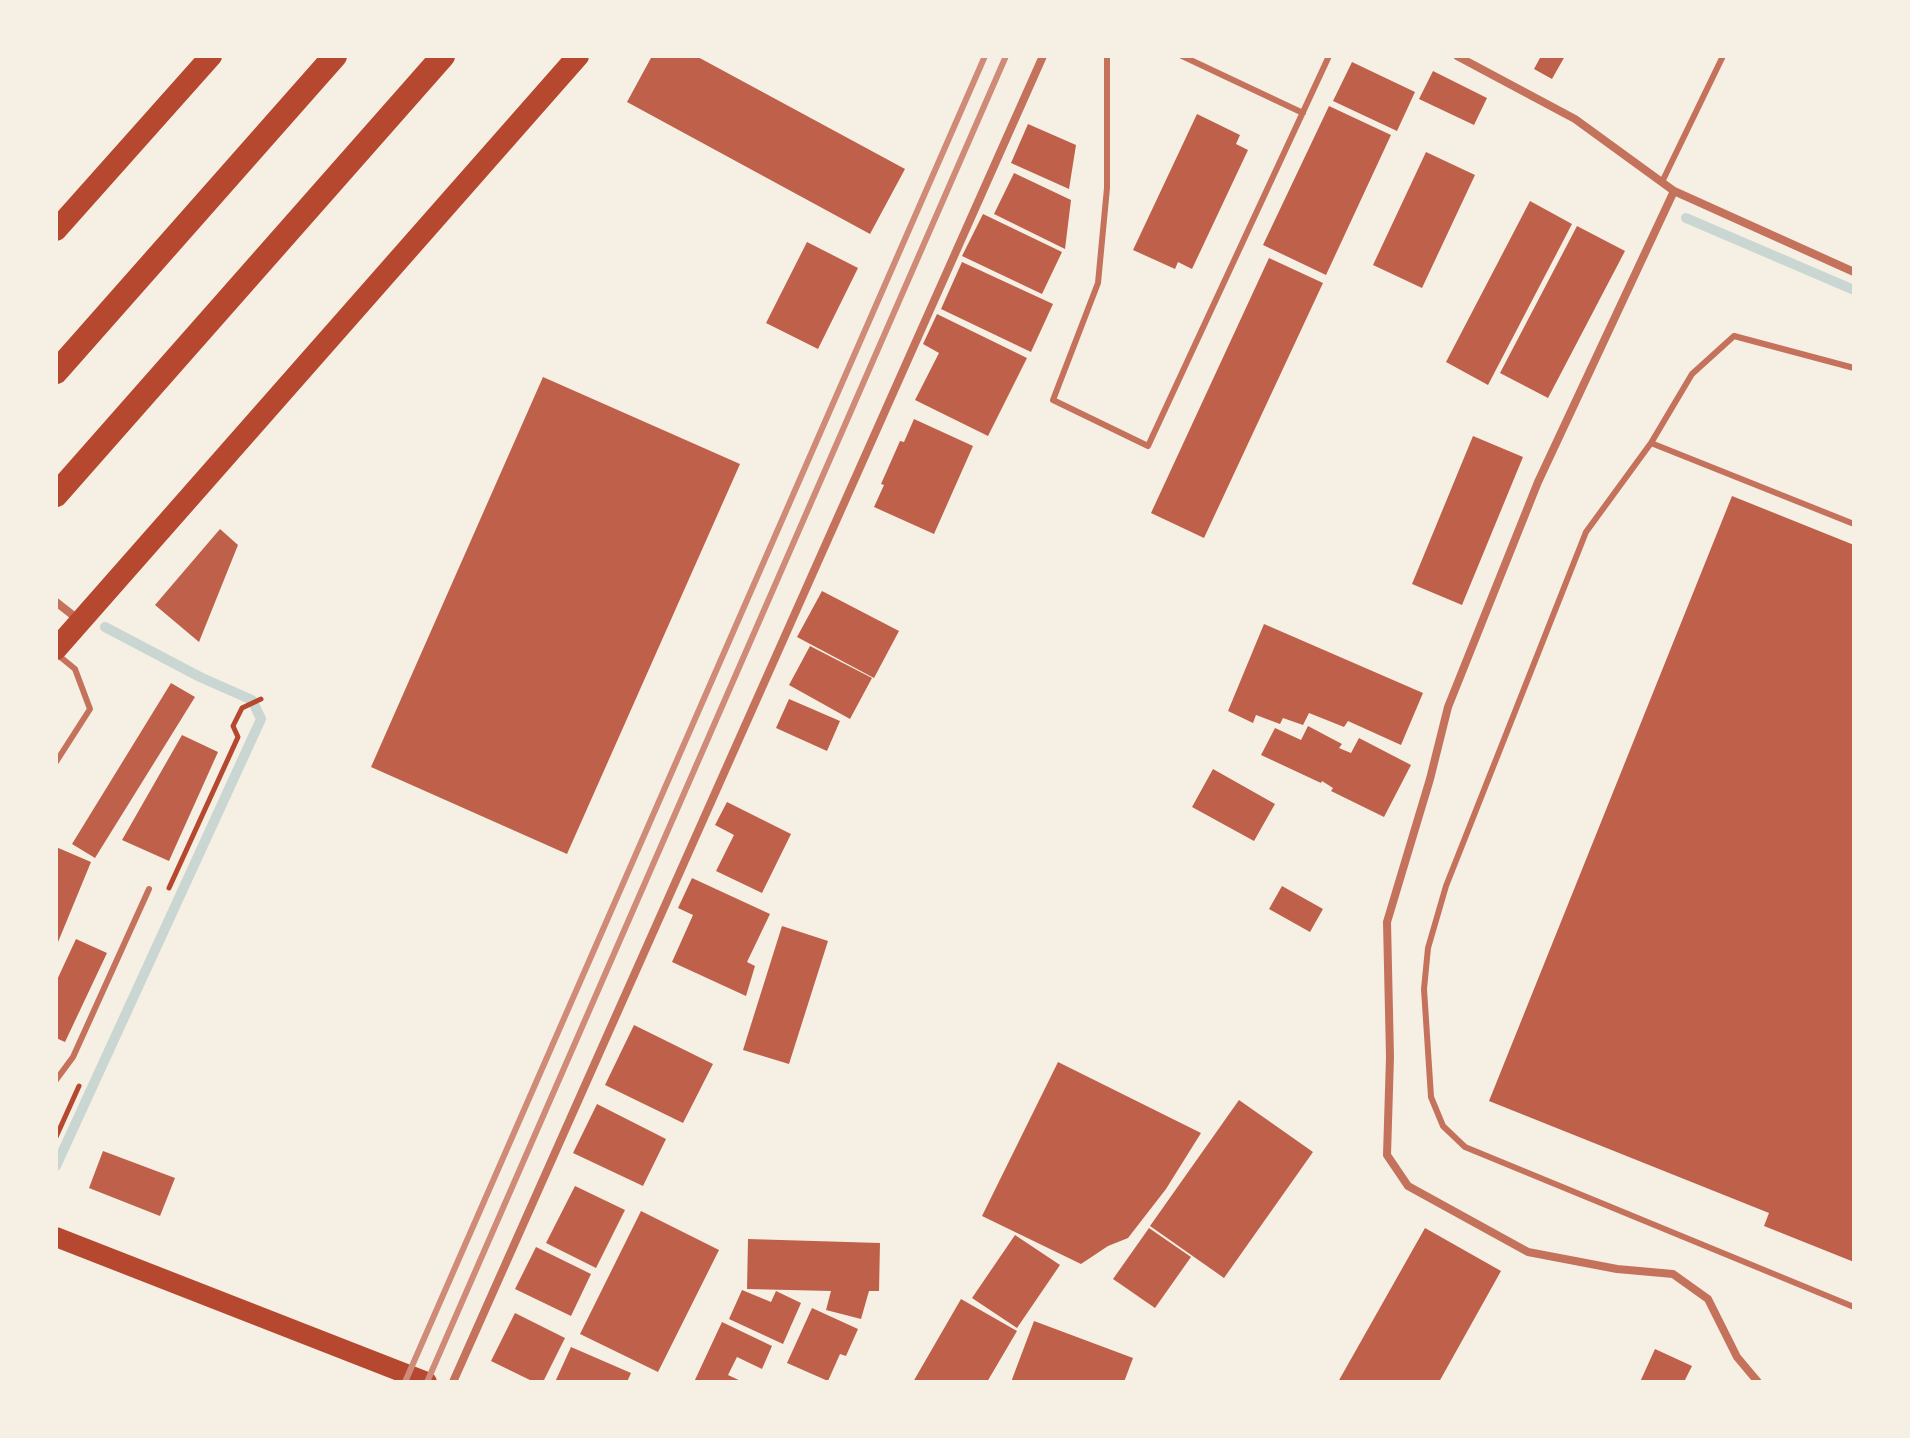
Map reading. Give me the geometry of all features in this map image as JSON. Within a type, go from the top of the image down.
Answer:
[{"type":"highway","points":[[56,230],[211,56]]},
{"type":"highway","points":[[56,372],[335,56]]},
{"type":"highway","points":[[56,495],[443,56]]},
{"type":"highway","points":[[56,651],[578,56]]},
{"type":"main road","points":[[56,1237],[427,1382]]},
{"type":"street","points":[[453,1382],[1043,56]]},
{"type":"street","points":[[1457,56],[1476,60],[1575,119],[1674,191],[1854,272]]},
{"type":"street","points":[[1674,191],[1538,482],[1448,707],[1387,922],[1390,1057],[1387,1155],[1408,1186],[1528,1252],[1617,1269],[1673,1274],[1708,1299],[1737,1357],[1758,1382]]},
{"type":"street","points":[[56,602],[80,621]]},
{"type":"lane","points":[[1107,56],[1107,188],[1098,283],[1053,400],[1148,446],[1329,56]]},
{"type":"lane","points":[[1182,56],[1303,113]]},
{"type":"lane","points":[[1662,182],[1723,56]]},
{"type":"lane","points":[[1854,368],[1734,336],[1692,374],[1651,443],[1586,532],[1446,886],[1428,948],[1424,989],[1431,1097],[1443,1126],[1465,1147],[1854,1307]]},
{"type":"lane","points":[[1651,443],[1854,524]]},
{"type":"lane","points":[[56,651],[75,669],[90,709],[56,762]]},
{"type":"lane","points":[[56,1080],[73,1057],[149,889]]},
{"type":"path","points":[[242,708],[261,699]]},
{"type":"building","points":[[652,56],[696,56],[905,169],[870,234],[627,102]]},
{"type":"building","points":[[1541,56],[1565,56],[1552,79],[1534,69]]},
{"type":"building","points":[[1352,62],[1415,92],[1397,131],[1333,101]]},
{"type":"building","points":[[1433,71],[1487,98],[1474,125],[1419,99]]},
{"type":"building","points":[[1329,106],[1391,135],[1326,275],[1263,245]]},
{"type":"building","points":[[1197,114],[1240,135],[1236,144],[1248,150],[1192,269],[1178,262],[1175,269],[1133,250]]},
{"type":"building","points":[[1028,124],[1076,145],[1069,189],[1011,163]]},
{"type":"building","points":[[1426,152],[1475,175],[1422,288],[1373,265]]},
{"type":"building","points":[[1014,173],[1071,200],[1065,249],[994,214]]},
{"type":"building","points":[[1530,201],[1572,224],[1488,385],[1446,362]]},
{"type":"building","points":[[983,214],[1062,252],[1042,294],[962,256]]},
{"type":"building","points":[[1577,226],[1625,251],[1548,398],[1500,373]]},
{"type":"building","points":[[807,242],[858,268],[818,349],[766,323]]},
{"type":"building","points":[[1269,258],[1323,283],[1204,538],[1151,513]]},
{"type":"building","points":[[962,262],[1053,304],[1031,352],[941,309]]},
{"type":"building","points":[[937,314],[1027,358],[988,436],[915,400],[939,353],[923,344]]},
{"type":"building","points":[[543,377],[740,464],[567,854],[371,767]]},
{"type":"building","points":[[914,419],[973,446],[934,534],[874,507],[900,441],[904,442]]},
{"type":"building","points":[[1473,436],[1523,457],[1462,605],[1412,584]]},
{"type":"building","points":[[1732,496],[1854,545],[1854,1262],[1764,1226],[1769,1213],[1489,1101]]},
{"type":"building","points":[[220,529],[238,545],[199,642],[155,605]]},
{"type":"building","points":[[822,591],[899,631],[874,678],[797,637]]},
{"type":"building","points":[[1264,624],[1423,693],[1401,745],[1348,721],[1344,727],[1309,713],[1303,725],[1283,718],[1280,724],[1256,715],[1253,723],[1228,711]]},
{"type":"building","points":[[810,646],[872,678],[850,719],[789,685]]},
{"type":"building","points":[[171,683],[195,697],[95,858],[72,844]]},
{"type":"building","points":[[789,699],[840,721],[827,751],[776,728]]},
{"type":"building","points":[[1308,726],[1342,744],[1339,748],[1351,753],[1359,738],[1411,765],[1384,817],[1331,791],[1333,788],[1322,781],[1261,755],[1275,728],[1301,740]]},
{"type":"building","points":[[182,735],[218,752],[169,861],[122,840]]},
{"type":"building","points":[[1213,769],[1275,804],[1254,841],[1192,807]]},
{"type":"building","points":[[727,802],[791,834],[762,893],[716,871],[734,835],[715,825]]},
{"type":"building","points":[[56,847],[91,862],[56,947]]},
{"type":"building","points":[[692,878],[770,914],[747,962],[755,966],[746,996],[672,962],[693,915],[678,908]]},
{"type":"building","points":[[1282,886],[1323,909],[1310,932],[1269,909]]},
{"type":"building","points":[[782,926],[828,941],[789,1064],[743,1050]]},
{"type":"building","points":[[76,939],[107,953],[65,1042],[56,1038],[56,982]]},
{"type":"building","points":[[634,1025],[713,1064],[683,1123],[605,1085]]},
{"type":"building","points":[[1058,1062],[1201,1133],[1166,1189],[1128,1238],[1108,1246],[1081,1264],[982,1216]]},
{"type":"building","points":[[1239,1100],[1313,1152],[1224,1278],[1150,1226]]},
{"type":"building","points":[[597,1104],[666,1139],[643,1186],[573,1153]]},
{"type":"building","points":[[103,1151],[175,1178],[160,1216],[89,1188]]},
{"type":"building","points":[[575,1186],[625,1210],[596,1268],[546,1243]]},
{"type":"building","points":[[641,1211],[719,1250],[658,1372],[580,1334]]},
{"type":"building","points":[[1149,1228],[1191,1257],[1155,1308],[1113,1279]]},
{"type":"building","points":[[1425,1228],[1501,1271],[1439,1382],[1338,1382]]},
{"type":"building","points":[[1015,1235],[1060,1265],[1017,1328],[972,1298]]},
{"type":"building","points":[[748,1239],[880,1243],[879,1291],[869,1291],[861,1319],[826,1310],[831,1291],[747,1289]]},
{"type":"building","points":[[536,1247],[591,1274],[571,1316],[515,1289]]},
{"type":"building","points":[[742,1290],[771,1302],[776,1291],[801,1303],[783,1344],[729,1319]]},
{"type":"building","points":[[961,1299],[1017,1331],[987,1382],[913,1382]]},
{"type":"building","points":[[812,1308],[858,1329],[846,1356],[840,1354],[828,1381],[787,1363]]},
{"type":"building","points":[[515,1313],[565,1338],[543,1382],[534,1382],[491,1361]]},
{"type":"building","points":[[1034,1321],[1133,1358],[1124,1382],[1011,1382]]},
{"type":"building","points":[[722,1322],[772,1346],[762,1369],[737,1357],[728,1375],[743,1382],[694,1382]]},
{"type":"building","points":[[571,1347],[631,1373],[627,1382],[555,1382]]},
{"type":"building","points":[[1655,1349],[1692,1366],[1684,1382],[1640,1382]]},
{"type":"waterway","points":[[1686,218],[1854,290]]},
{"type":"waterway","points":[[56,1166],[261,719],[252,700],[200,677],[105,627]]},
{"type":"railway","points":[[405,1382],[985,56]]},
{"type":"railway","points":[[427,1382],[1006,56]]}]
